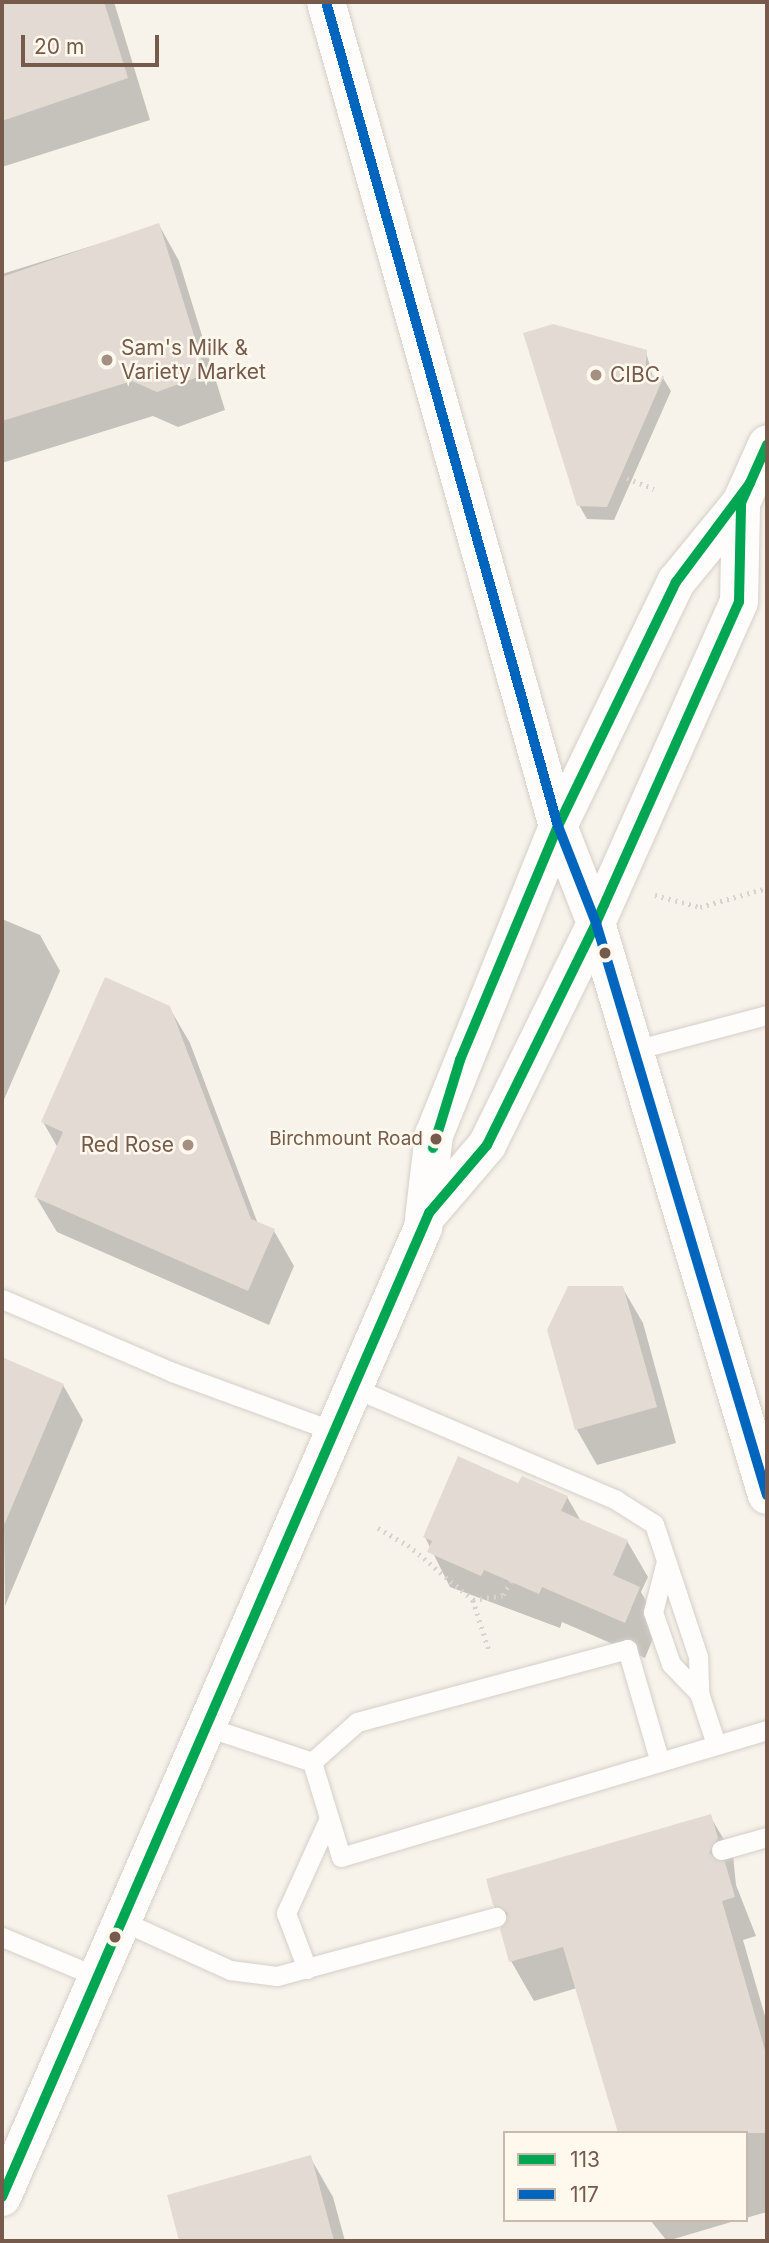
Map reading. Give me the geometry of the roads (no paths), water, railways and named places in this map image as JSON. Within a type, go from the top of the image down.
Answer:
[{"type":"main road","points":[[326,2],[558,826],[596,923],[767,1495]]},
{"type":"main road","points":[[429,1213],[435,1135],[558,826],[676,582],[741,503],[767,444]]},
{"type":"main road","points":[[2,2197],[429,1213],[487,1145],[596,923],[739,602],[741,503]]},
{"type":"lane","points":[[635,1051],[767,1015]]},
{"type":"lane","points":[[2,1299],[172,1372],[335,1432]]},
{"type":"lane","points":[[354,1388],[616,1500],[654,1524],[698,1656],[699,1693],[716,1744]]},
{"type":"lane","points":[[666,1561],[653,1612],[671,1664],[699,1693]]},
{"type":"lane","points":[[312,1762],[357,1722],[627,1650],[660,1759]]},
{"type":"lane","points":[[207,1727],[312,1762]]},
{"type":"lane","points":[[312,1762],[341,1857],[660,1759],[767,1730]]},
{"type":"lane","points":[[307,1969],[286,1913],[329,1818]]},
{"type":"lane","points":[[721,1850],[767,1837]]},
{"type":"lane","points":[[122,1921],[230,1970],[277,1976],[496,1917]]},
{"type":"lane","points":[[2,1937],[98,1977]]},
{"type":"place","name":"Sam's Milk & Variety Market","points":[[107,360]]},
{"type":"place","name":"CIBC","points":[[596,375]]},
{"type":"place","name":"Birchmount Road","points":[[436,1139]]},
{"type":"place","name":"Red Rose","points":[[188,1145]]}]
